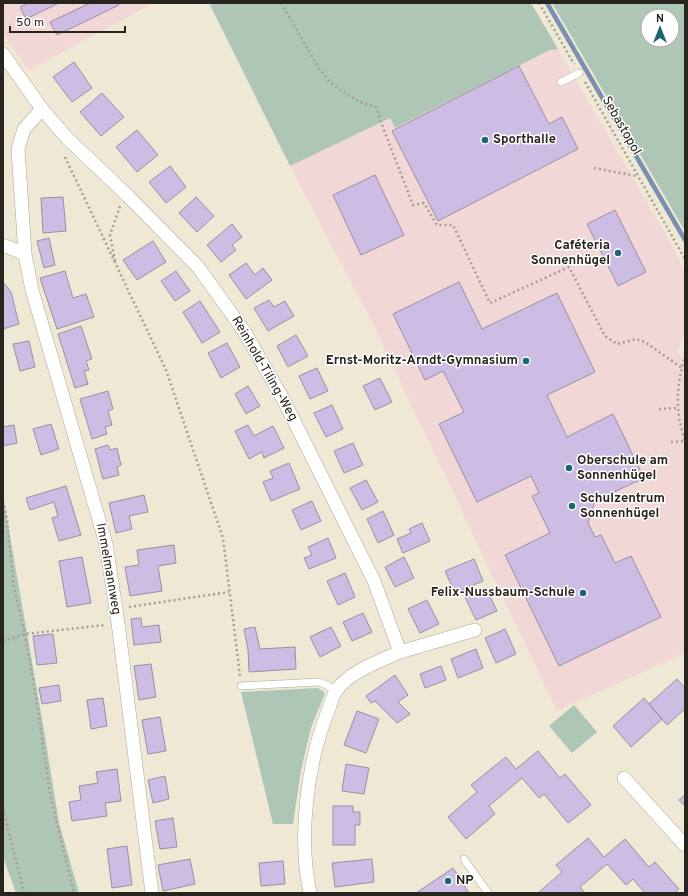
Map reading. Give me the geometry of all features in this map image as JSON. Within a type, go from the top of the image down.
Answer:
[{"type":"street","name":"Reinhold-Tiling-Weg","points":[[3,54],[42,109],[67,138],[128,196],[198,267],[244,331],[283,399],[374,581],[400,652]]},
{"type":"street","name":"Immelmannweg","points":[[42,109],[24,129],[18,150],[25,254],[32,290],[106,544],[116,608],[152,893]]},
{"type":"street","points":[[3,245],[25,254]]},
{"type":"street","points":[[310,893],[307,879],[304,827],[311,770],[321,730],[336,690],[353,674],[400,652],[475,630]]},
{"type":"street","points":[[624,778],[685,844]]},
{"type":"lane","points":[[561,82],[579,72]]},
{"type":"lane","points":[[241,686],[320,682],[336,690]]},
{"type":"lane","points":[[464,859],[488,893]]},
{"type":"path","points":[[281,3],[319,68],[330,82],[346,94],[376,107],[413,205],[424,203],[437,225],[454,225],[490,303],[569,267],[605,336],[617,344],[636,339],[645,342],[682,368]]},
{"type":"path","name":"Sebastopol","points":[[539,3],[685,259]]},
{"type":"path","points":[[62,152],[166,370],[222,538],[241,686]]},
{"type":"path","points":[[594,168],[638,176]]},
{"type":"path","points":[[116,265],[110,235],[119,208],[128,196]]},
{"type":"path","points":[[671,442],[685,441],[680,428],[677,408],[677,389],[685,356]]},
{"type":"path","points":[[659,409],[677,408]]},
{"type":"path","points":[[3,501],[7,519],[14,588],[25,634],[38,709],[50,794],[74,893]]},
{"type":"path","points":[[116,608],[230,592]]},
{"type":"path","points":[[3,641],[25,634],[106,625]]},
{"type":"path","points":[[3,809],[24,893]]},
{"type":"shaded area","points":[[3,3],[154,3],[29,70],[3,34]]},
{"type":"shaded area","name":"Schulzentrum Sonnenhügel","points":[[558,49],[677,254],[685,274],[685,330],[678,352],[685,360],[685,653],[557,711],[371,320],[290,166],[390,118],[395,128],[550,50]]},
{"type":"green space","points":[[209,3],[531,3],[558,49],[550,50],[395,128],[390,118],[290,166]]},
{"type":"green space","points":[[552,3],[685,3],[685,231]]},
{"type":"green space","points":[[3,497],[59,823],[79,893],[16,893],[3,857]]},
{"type":"green space","points":[[318,688],[325,693],[311,728],[301,770],[293,824],[273,824],[241,692]]},
{"type":"green space","points":[[574,705],[597,732],[572,753],[549,726]]},
{"type":"building","points":[[28,3],[59,3],[26,19],[20,7]]},
{"type":"building","points":[[90,3],[118,3],[119,5],[57,35],[50,22]]},
{"type":"building","points":[[74,62],[92,88],[72,102],[53,77]]},
{"type":"building","name":"Sporthalle","points":[[519,66],[549,124],[562,117],[578,149],[438,221],[392,131]]},
{"type":"building","points":[[102,93],[124,117],[101,136],[80,112]]},
{"type":"building","points":[[137,130],[158,155],[137,172],[116,147]]},
{"type":"building","points":[[170,166],[186,187],[166,203],[149,182]]},
{"type":"building","points":[[375,175],[404,235],[361,255],[333,195]]},
{"type":"building","points":[[63,197],[66,231],[43,233],[41,198]]},
{"type":"building","points":[[196,197],[214,216],[197,232],[179,213]]},
{"type":"building","points":[[615,210],[646,272],[618,286],[587,224]]},
{"type":"building","points":[[232,224],[242,237],[232,245],[236,250],[221,262],[207,245]]},
{"type":"building","points":[[49,238],[55,265],[44,268],[37,241]]},
{"type":"building","points":[[153,241],[166,262],[137,280],[123,260]]},
{"type":"building","points":[[246,263],[255,275],[263,268],[272,280],[246,299],[229,275]]},
{"type":"building","points":[[65,271],[73,298],[86,294],[94,317],[57,329],[40,278]]},
{"type":"building","points":[[176,271],[190,291],[175,301],[161,281]]},
{"type":"building","points":[[3,282],[11,292],[19,324],[3,329]]},
{"type":"building","name":"Schulzentrum Sonnenhügel","points":[[459,282],[482,329],[557,293],[595,372],[547,395],[567,437],[613,414],[644,478],[595,501],[588,523],[595,537],[601,535],[615,563],[631,556],[661,617],[559,666],[505,555],[550,533],[532,496],[539,493],[531,476],[477,502],[439,424],[464,412],[443,371],[425,380],[393,314]]},
{"type":"building","points":[[269,300],[274,307],[285,301],[294,316],[268,331],[254,308]]},
{"type":"building","points":[[200,301],[220,332],[202,343],[183,312]]},
{"type":"building","points":[[81,326],[92,359],[86,361],[89,370],[84,371],[88,384],[75,388],[58,334]]},
{"type":"building","points":[[296,335],[308,356],[288,367],[277,346]]},
{"type":"building","points":[[29,341],[35,367],[20,371],[13,344]]},
{"type":"building","points":[[227,343],[240,367],[221,378],[208,353]]},
{"type":"building","points":[[317,368],[328,391],[310,399],[299,376]]},
{"type":"building","points":[[380,378],[392,402],[375,410],[363,386]]},
{"type":"building","points":[[248,386],[260,406],[246,414],[235,394]]},
{"type":"building","points":[[108,391],[113,409],[108,411],[112,425],[105,427],[107,434],[92,439],[80,399]]},
{"type":"building","points":[[332,405],[343,429],[326,437],[314,413]]},
{"type":"building","points":[[51,424],[59,449],[41,455],[33,429]]},
{"type":"building","points":[[14,425],[17,443],[3,446],[3,427]]},
{"type":"building","points":[[248,425],[254,436],[273,426],[284,448],[264,458],[262,452],[249,459],[235,431]]},
{"type":"building","points":[[353,443],[363,465],[344,473],[334,451]]},
{"type":"building","points":[[108,445],[110,450],[117,448],[121,465],[117,467],[119,475],[103,479],[95,449]]},
{"type":"building","points":[[289,463],[300,489],[271,501],[263,482],[273,478],[270,471]]},
{"type":"building","points":[[366,480],[378,502],[362,510],[350,488]]},
{"type":"building","points":[[66,486],[81,535],[59,541],[52,518],[58,516],[54,502],[30,510],[26,498]]},
{"type":"building","points":[[144,495],[148,512],[129,516],[132,529],[116,533],[109,503]]},
{"type":"building","points":[[312,501],[321,521],[301,530],[292,510]]},
{"type":"building","points":[[383,511],[394,535],[378,543],[367,519]]},
{"type":"building","points":[[422,523],[430,541],[403,553],[397,539],[411,533],[409,529]]},
{"type":"building","points":[[328,538],[336,558],[309,569],[304,558],[312,555],[308,547]]},
{"type":"building","points":[[174,545],[176,563],[158,566],[162,591],[130,596],[125,567],[139,565],[137,550]]},
{"type":"building","points":[[82,557],[91,603],[67,607],[59,561]]},
{"type":"building","points":[[404,557],[414,578],[395,587],[385,567]]},
{"type":"building","points":[[474,559],[483,581],[455,593],[445,571]]},
{"type":"building","points":[[345,573],[355,597],[338,605],[327,581]]},
{"type":"building","points":[[486,588],[497,611],[476,620],[465,597]]},
{"type":"building","points":[[427,600],[439,624],[420,633],[408,609]]},
{"type":"building","points":[[363,613],[372,632],[352,641],[343,622]]},
{"type":"building","points":[[141,618],[142,627],[159,625],[161,642],[134,645],[131,619]]},
{"type":"building","points":[[255,627],[260,649],[295,647],[296,669],[249,672],[248,650],[244,629]]},
{"type":"building","points":[[331,627],[341,646],[320,657],[310,637]]},
{"type":"building","points":[[505,629],[516,654],[496,663],[485,638]]},
{"type":"building","points":[[53,634],[57,663],[37,665],[33,636]]},
{"type":"building","points":[[476,649],[483,668],[458,678],[451,659]]},
{"type":"building","points":[[151,664],[156,697],[139,700],[134,666]]},
{"type":"building","points":[[441,666],[446,680],[425,688],[420,674]]},
{"type":"building","points":[[395,675],[408,695],[398,702],[410,714],[397,723],[375,701],[371,703],[366,696]]},
{"type":"building","points":[[677,679],[685,688],[685,709],[667,725],[649,704]]},
{"type":"building","points":[[59,685],[61,701],[42,704],[39,688]]},
{"type":"building","points":[[103,698],[107,726],[91,729],[87,700]]},
{"type":"building","points":[[644,698],[662,719],[631,747],[613,726]]},
{"type":"building","points":[[357,711],[379,719],[366,753],[344,745]]},
{"type":"building","points":[[160,717],[166,751],[148,754],[142,720]]},
{"type":"building","points":[[538,751],[560,778],[565,774],[591,805],[568,823],[544,794],[539,798],[522,778],[489,806],[495,814],[466,839],[448,817],[477,792],[471,785],[506,757],[516,769]]},
{"type":"building","points":[[346,764],[369,768],[364,794],[342,791]]},
{"type":"building","points":[[117,769],[121,801],[105,803],[107,816],[72,821],[69,802],[81,800],[79,786],[98,783],[96,772]]},
{"type":"building","points":[[165,776],[169,799],[153,803],[148,780]]},
{"type":"building","points":[[685,795],[685,806],[679,800]]},
{"type":"building","points":[[333,806],[353,806],[353,812],[360,812],[360,825],[355,825],[355,845],[333,845]]},
{"type":"building","points":[[173,818],[177,847],[160,849],[155,821]]},
{"type":"building","points":[[588,838],[604,857],[625,839],[649,867],[655,862],[679,889],[674,893],[645,893],[633,879],[626,885],[607,864],[580,887],[585,893],[538,893],[562,872],[556,865]]},
{"type":"building","points":[[127,846],[132,885],[112,888],[107,849]]},
{"type":"building","points":[[190,859],[195,884],[163,891],[158,865]]},
{"type":"building","points":[[372,859],[374,882],[335,887],[332,863]]},
{"type":"building","points":[[283,861],[285,884],[261,886],[259,863]]},
{"type":"building","name":"NP","points":[[453,868],[469,893],[416,893]]},
{"type":"waterway","points":[[547,3],[685,240]]},
{"type":"place","name":"Sporthalle","points":[[485,140]]},
{"type":"place","name":"Caféteria Sonnenhügel","points":[[618,253]]},
{"type":"place","name":"Ernst-Moritz-Arndt-Gymnasium","points":[[526,361]]},
{"type":"place","name":"Oberschule am Sonnenhügel","points":[[569,468]]},
{"type":"place","name":"Schulzentrum Sonnenhügel","points":[[572,506]]},
{"type":"place","name":"Felix-Nussbaum-Schule","points":[[583,593]]},
{"type":"place","name":"NP","points":[[448,881]]}]
